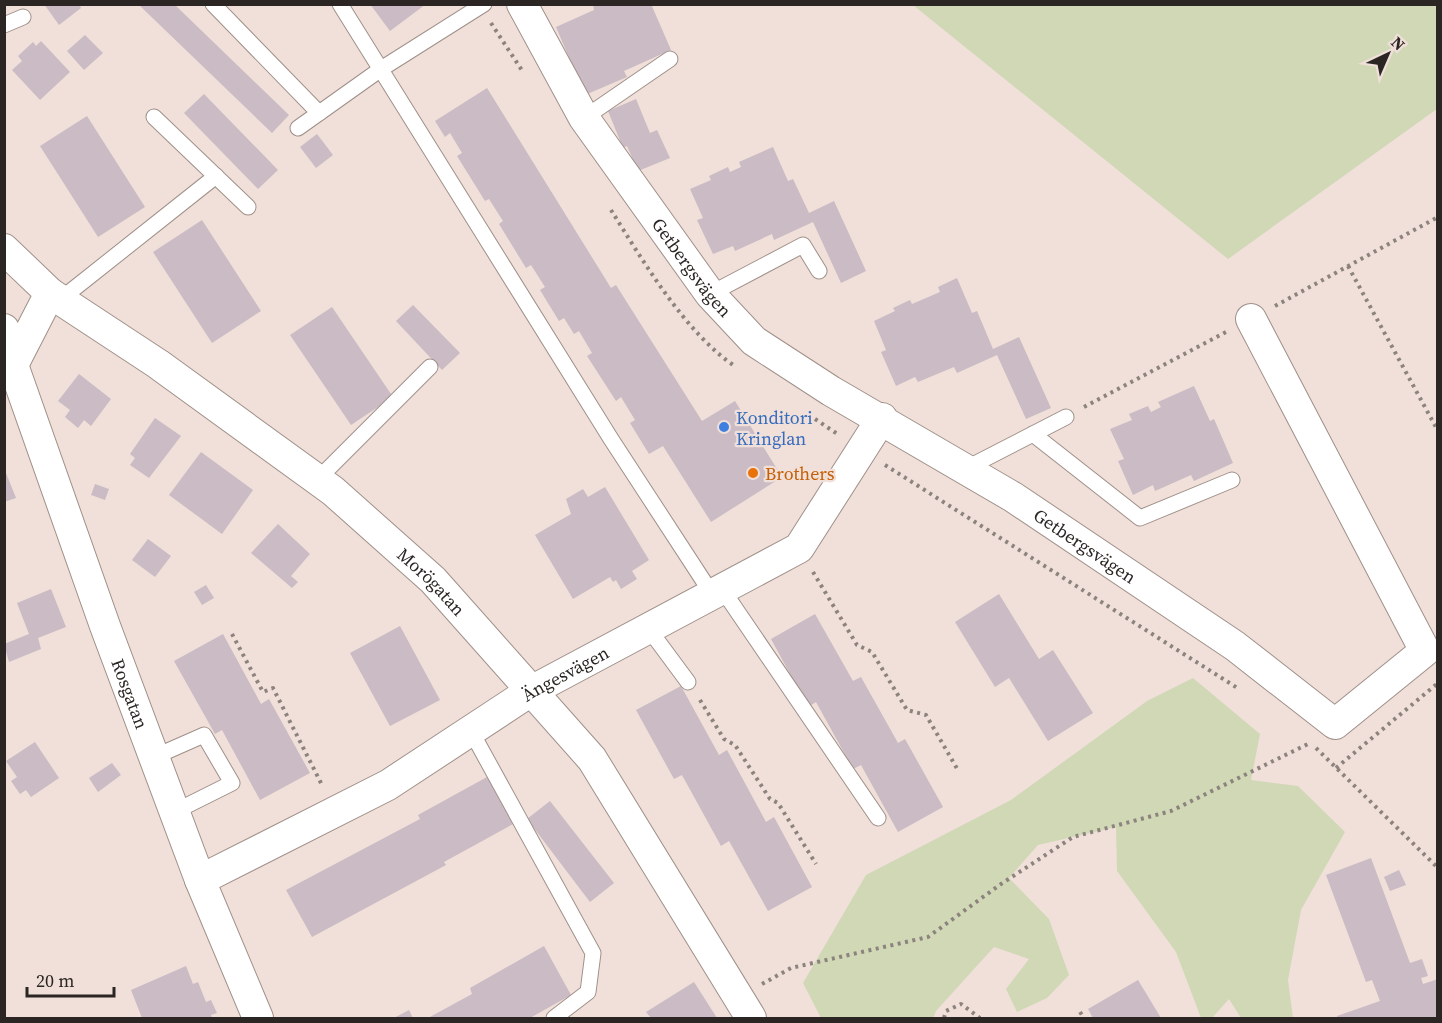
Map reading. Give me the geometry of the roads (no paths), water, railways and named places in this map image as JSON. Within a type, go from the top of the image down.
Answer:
[{"type":"street","name":"Getbergsvägen","points":[[522,4],[584,118],[710,294],[754,341],[831,391],[882,418],[1013,497],[1234,646],[1335,724],[1425,651],[1251,319]]},
{"type":"street","name":"Morögatan","points":[[4,249],[55,296],[159,364],[317,480],[433,580],[592,759],[744,1008]]},
{"type":"street","points":[[13,365],[55,296]]},
{"type":"street","name":"Rosgatan","points":[[4,329],[13,365],[174,812],[258,1018]]},
{"type":"street","name":"Ängesvägen","points":[[200,880],[388,785],[531,691],[799,548],[882,418]]},
{"type":"lane","points":[[213,4],[319,113]]},
{"type":"lane","points":[[340,4],[610,439],[878,818]]},
{"type":"lane","points":[[298,128],[381,69],[484,4]]},
{"type":"lane","points":[[4,25],[22,17]]},
{"type":"lane","points":[[584,118],[670,59]]},
{"type":"lane","points":[[154,117],[248,207]]},
{"type":"lane","points":[[55,296],[216,176]]},
{"type":"lane","points":[[710,294],[803,245],[819,272]]},
{"type":"lane","points":[[317,480],[430,367]]},
{"type":"lane","points":[[965,469],[1066,417]]},
{"type":"lane","points":[[1033,434],[1140,518],[1232,480]]},
{"type":"lane","points":[[648,628],[688,682]]},
{"type":"lane","points":[[471,731],[593,953],[588,993],[554,1018]]},
{"type":"lane","points":[[154,757],[204,735],[232,783],[174,812]]},
{"type":"place","name":"Konditori Kringlan","points":[[724,427]]},
{"type":"place","name":"Brothers","points":[[753,473]]}]
